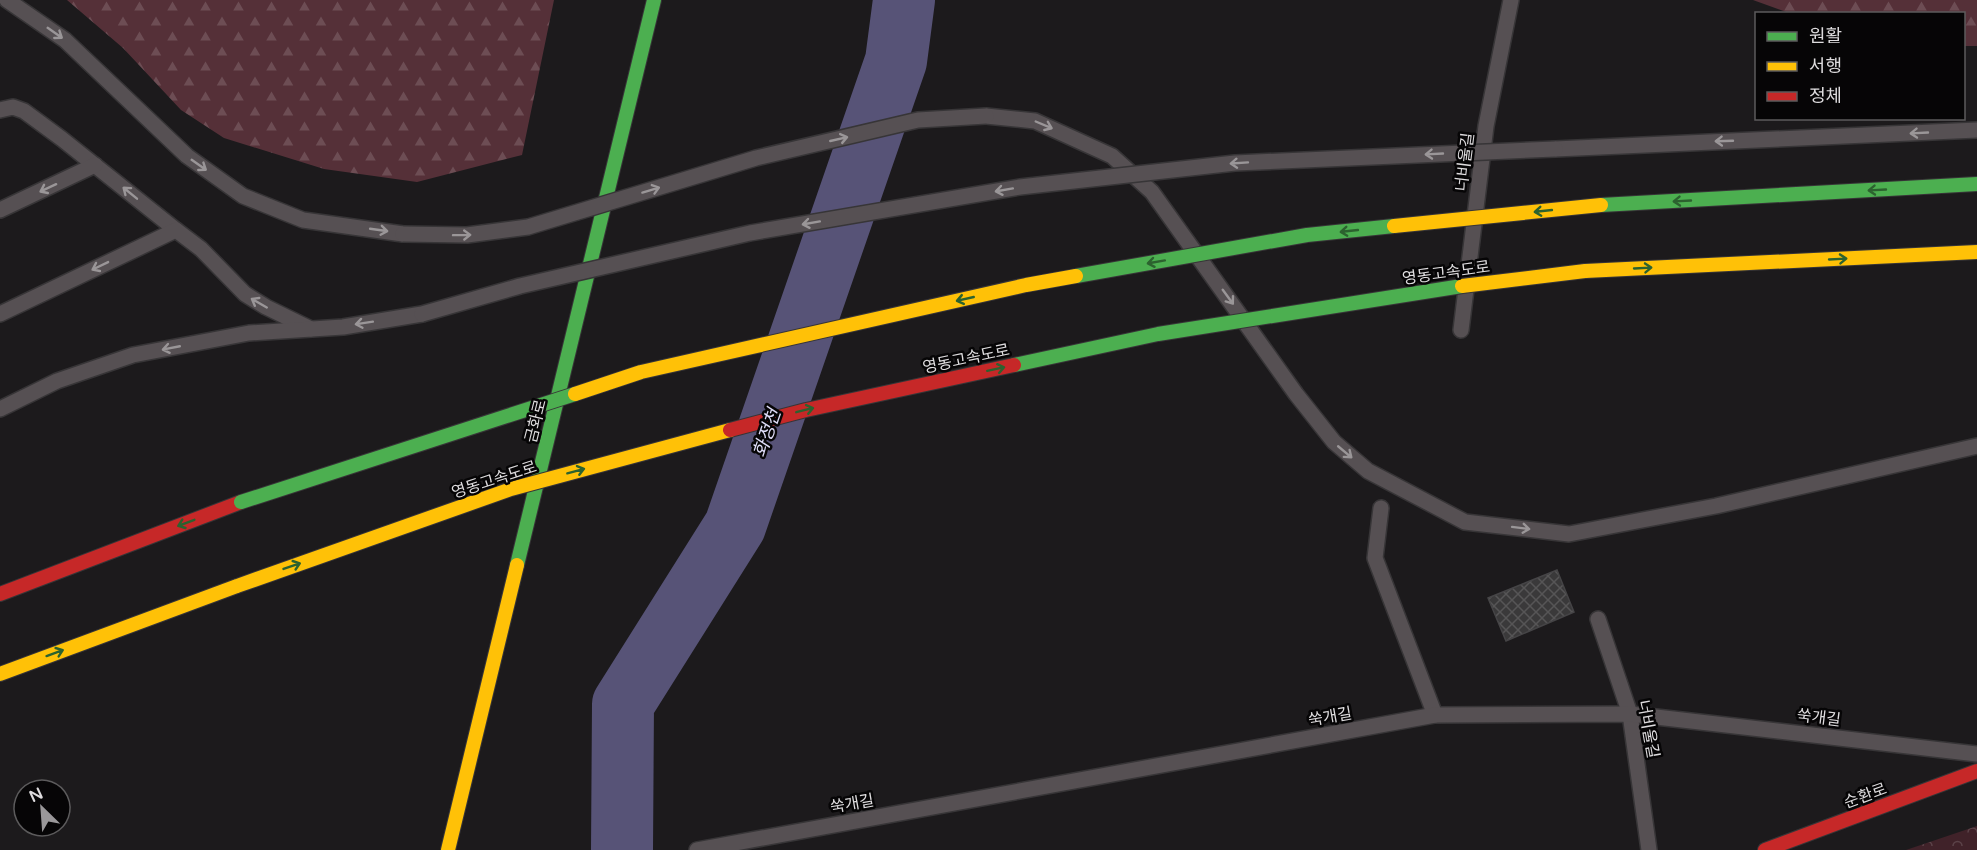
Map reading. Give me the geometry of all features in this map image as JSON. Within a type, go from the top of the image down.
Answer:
[{"type":"main road","name":"금화로","points":[[448,850],[654,0]]},
{"type":"main road","points":[[0,594],[241,502],[641,372],[1026,285],[1306,235],[1601,206],[1977,184]]},
{"type":"main road","name":"영동고속도로","points":[[0,674],[237,586],[511,489],[806,410],[1158,334],[1442,289],[1585,271],[1977,252]]},
{"type":"main road","name":"순환로","points":[[1764,850],[1977,771]]},
{"type":"lane","points":[[7,0],[65,40],[187,156],[243,196],[303,220],[403,234],[467,235],[528,226],[767,156],[918,120],[986,116],[1035,121],[1112,156],[1152,192],[1296,394],[1334,442],[1368,471],[1465,522],[1569,534],[1727,503],[1977,446]]},
{"type":"lane","name":"너비울길","points":[[1461,330],[1486,126],[1511,0]]},
{"type":"lane","points":[[0,110],[13,107],[24,111],[201,249],[245,294],[311,329]]},
{"type":"lane","points":[[0,409],[57,381],[133,355],[249,333],[343,327],[422,314],[520,286],[750,233],[1020,188],[1235,163],[1977,130]]},
{"type":"lane","points":[[0,210],[95,165]]},
{"type":"lane","points":[[0,314],[176,230]]},
{"type":"lane","points":[[1381,508],[1375,558],[1435,715]]},
{"type":"lane","name":"너비울길","points":[[1598,619],[1630,714],[1649,850]]},
{"type":"lane","name":"쑥개길","points":[[697,850],[1435,715],[1630,714],[1977,754]]},
{"type":"green space","points":[[67,0],[554,0],[522,155],[417,182],[324,169],[224,138],[181,110],[123,48]]},
{"type":"green space","points":[[1753,0],[1977,0],[1977,46],[1965,46],[1965,12],[1786,12]]},
{"type":"green space","points":[[1977,826],[1977,850],[1906,850]]},
{"type":"building","points":[[1557,570],[1574,612],[1506,641],[1488,598]]},
{"type":"waterway","name":"화정천","points":[[622,850],[623,704],[735,526],[896,61],[904,0]]},
{"type":"traffic: fast","points":[[517,565],[654,0]]},
{"type":"traffic: fast","points":[[1601,205],[1977,184]]},
{"type":"traffic: fast","points":[[1076,276],[1307,235],[1394,226]]},
{"type":"traffic: fast","points":[[1014,365],[1158,334],[1462,286]]},
{"type":"traffic: fast","points":[[241,502],[575,394]]},
{"type":"traffic: slow","points":[[1394,226],[1601,205]]},
{"type":"traffic: slow","points":[[1585,271],[1977,252]]},
{"type":"traffic: slow","points":[[1462,286],[1585,271]]},
{"type":"traffic: slow","points":[[575,394],[641,372],[1026,285],[1076,276]]},
{"type":"traffic: slow","points":[[237,586],[511,489],[730,430]]},
{"type":"traffic: slow","points":[[448,850],[517,565]]},
{"type":"traffic: slow","points":[[0,674],[237,586]]},
{"type":"traffic: jam","points":[[730,430],[806,410],[1014,365]]},
{"type":"traffic: jam","points":[[0,594],[241,502]]},
{"type":"traffic: jam","points":[[1765,850],[1977,771]]}]
